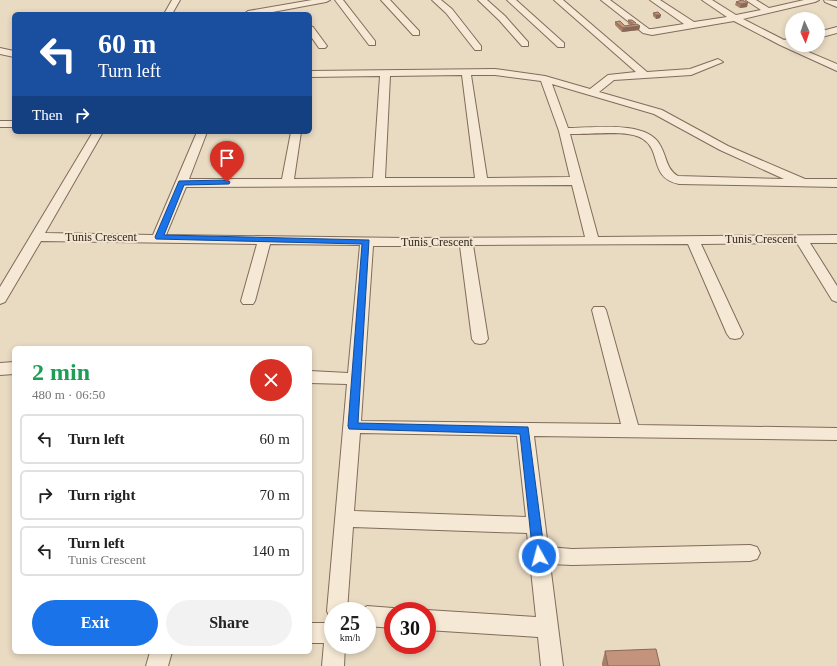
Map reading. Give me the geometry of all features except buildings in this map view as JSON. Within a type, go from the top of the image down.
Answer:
[{"type":"street","points":[[169,12],[176,0]]},
{"type":"street","points":[[262,12],[326,0]]},
{"type":"street","points":[[339,0],[372,43]]},
{"type":"street","points":[[385,0],[416,33]]},
{"type":"street","points":[[436,0],[448,11],[478,48]]},
{"type":"street","points":[[482,0],[502,18],[525,44]]},
{"type":"street","points":[[511,0],[561,45]]},
{"type":"street","points":[[558,0],[644,74]]},
{"type":"street","points":[[605,0],[649,31],[735,18],[769,11],[799,1],[815,0]]},
{"type":"street","points":[[654,0],[692,25]]},
{"type":"street","points":[[706,0],[735,18],[785,41]]},
{"type":"street","points":[[750,0],[769,11]]},
{"type":"street","points":[[828,0],[837,4]]},
{"type":"street","points":[[293,6],[298,12]]},
{"type":"street","points":[[825,33],[837,30]]},
{"type":"street","points":[[312,32],[322,46]]},
{"type":"street","points":[[0,51],[12,54]]},
{"type":"street","points":[[806,52],[837,68]]},
{"type":"street","points":[[592,92],[611,77],[691,72],[718,62]]},
{"type":"street","points":[[466,72],[481,180]]},
{"type":"street","points":[[312,74],[466,72],[511,73],[545,79],[658,112],[724,148],[802,182]]},
{"type":"street","points":[[379,181],[386,73]]},
{"type":"street","points":[[545,79],[564,131],[592,240]]},
{"type":"street","points":[[0,124],[12,124]]},
{"type":"street","points":[[564,131],[634,133],[647,137],[652,141],[666,173],[673,179],[689,181],[837,183]]},
{"type":"street","points":[[0,299],[97,134]]},
{"type":"street","points":[[159,237],[201,134]]},
{"type":"street","points":[[287,182],[296,134]]},
{"type":"street","points":[[181,183],[481,180],[576,181]]},
{"type":"street","name":"Tunis Crescent","points":[[37,237],[159,237],[367,242],[800,238],[837,239]]},
{"type":"street","points":[[800,238],[837,297]]},
{"type":"street","points":[[692,239],[735,334]]},
{"type":"street","points":[[248,301],[265,240]]},
{"type":"street","points":[[338,602],[367,242]]},
{"type":"street","points":[[466,242],[480,339]]},
{"type":"street","points":[[599,310],[631,432]]},
{"type":"street","points":[[0,369],[12,368]]},
{"type":"street","points":[[312,377],[355,379]]},
{"type":"street","points":[[353,426],[631,432],[835,439]]},
{"type":"street","points":[[525,430],[552,666]]},
{"type":"street","points":[[344,518],[536,524]]},
{"type":"street","points":[[539,556],[572,557],[750,553]]},
{"type":"street","points":[[436,621],[548,628]]},
{"type":"street","points":[[312,633],[324,633]]},
{"type":"street","points":[[157,666],[160,654]]},
{"type":"street","points":[[333,666],[334,654]]},
{"type":"route","points":[[227,182],[181,183],[159,237],[367,242],[355,379],[353,426],[525,430],[539,556]]}]
